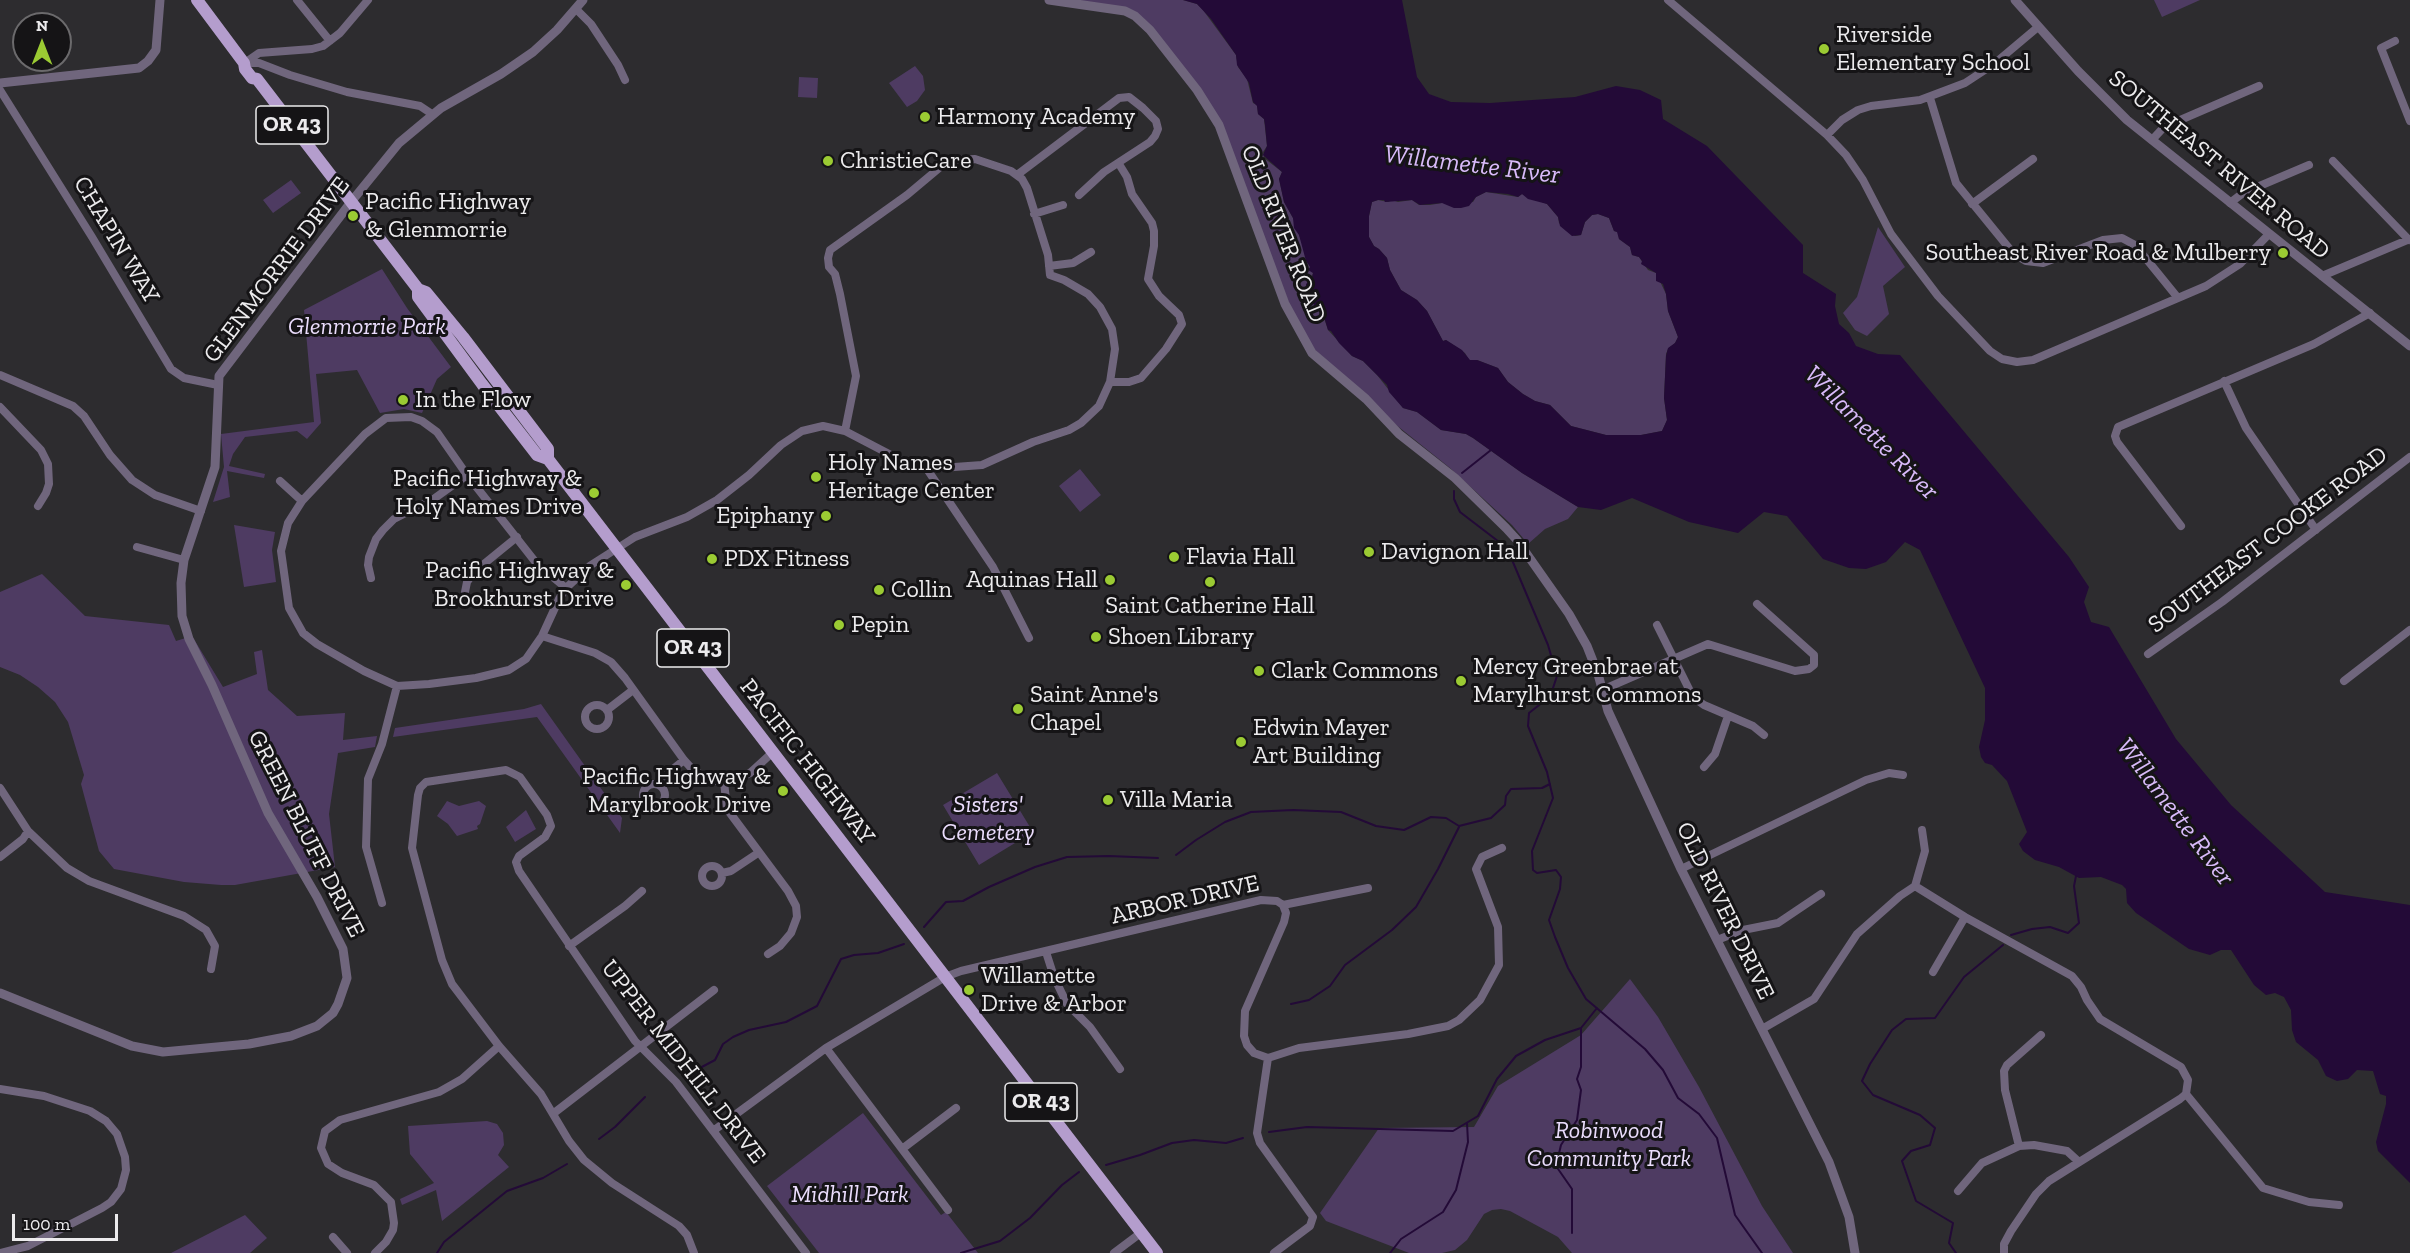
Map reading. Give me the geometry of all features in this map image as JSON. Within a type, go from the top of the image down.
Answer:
[{"type":"main road","name":"PACIFIC HIGHWAY","points":[[197,0],[244,63],[251,65],[257,74],[257,79],[418,289],[418,297],[482,384],[537,455],[548,459],[945,977]]},
{"type":"main road","name":"OR 43","points":[[945,977],[1157,1253]]},
{"type":"street","points":[[0,83],[139,68],[156,50],[160,0]]},
{"type":"street","points":[[297,0],[330,41]]},
{"type":"street","points":[[244,63],[259,53],[312,49],[330,41],[368,0]]},
{"type":"street","name":"GLENMORRIE DRIVE","points":[[201,511],[215,466],[218,385],[220,374],[227,363],[392,151],[432,114],[522,60],[552,35],[583,0]]},
{"type":"street","name":"OLD RIVER ROAD","points":[[1049,0],[1125,11],[1135,16],[1150,30],[1197,90],[1219,125],[1285,304],[1312,353],[1323,365],[1366,399],[1399,434],[1455,478],[1506,528],[1552,589]]},
{"type":"street","points":[[1668,0],[1827,135],[1846,155],[1863,180],[1892,234],[1938,296],[1990,351],[2002,359],[2018,362],[2033,360],[2206,286],[2229,272],[2269,234]]},
{"type":"street","name":"SOUTHEAST RIVER ROAD","points":[[2015,0],[2098,93],[2152,140],[2410,346]]},
{"type":"street","points":[[576,9],[591,24],[618,65],[625,80]]},
{"type":"street","points":[[1827,135],[1842,120],[1864,107],[1930,98],[1956,88],[1983,72],[2038,27]]},
{"type":"street","points":[[2395,41],[2381,48],[2410,121]]},
{"type":"street","points":[[244,63],[260,63],[296,77],[347,92],[420,105],[432,114]]},
{"type":"street","points":[[2152,140],[2164,127],[2259,86]]},
{"type":"street","name":"CHAPIN WAY","points":[[0,90],[22,122],[171,369],[184,378],[218,385]]},
{"type":"street","points":[[1017,175],[1119,98],[1129,97],[1156,121],[1158,129],[1150,142],[1104,172],[1079,195]]},
{"type":"street","points":[[1930,98],[1950,170],[1956,183],[2013,254],[2026,261],[2043,264],[2109,238],[2127,240],[2147,258],[2178,298]]},
{"type":"street","points":[[1972,204],[2033,159]]},
{"type":"street","points":[[566,588],[537,564],[431,427],[411,417],[391,417],[374,425],[302,501],[288,523],[281,551],[289,608],[303,633],[317,644],[397,686],[429,684],[509,670],[526,659],[542,636],[566,588],[591,565],[644,533],[687,517],[717,500],[749,475],[781,445],[802,431],[823,426],[845,431],[914,467],[927,470],[982,465],[1042,438],[1069,430],[1081,423],[1100,406],[1110,382],[1115,349],[1112,329],[1094,300],[1064,280],[1050,275],[1028,188],[1017,175],[986,161],[955,160],[931,174],[907,195],[830,250],[829,267],[834,274],[840,294],[856,376],[845,431]]},
{"type":"street","points":[[2322,276],[2410,240],[2334,161]]},
{"type":"street","points":[[1110,382],[1129,382],[1141,378],[1166,349],[1182,324],[1179,315],[1159,296],[1148,279],[1154,246],[1152,223],[1132,194],[1127,177],[1119,164]]},
{"type":"street","points":[[2230,203],[2243,192],[2309,165]]},
{"type":"street","points":[[1034,214],[1063,205]]},
{"type":"street","points":[[1049,266],[1073,263],[1091,252]]},
{"type":"street","points":[[2181,526],[2129,461],[2117,442],[2115,431],[2124,424],[2322,341],[2370,314]]},
{"type":"street","points":[[0,375],[73,406],[84,416],[110,455],[132,480],[155,495],[201,511]]},
{"type":"street","points":[[2224,381],[2246,428],[2316,530]]},
{"type":"street","points":[[0,407],[41,450],[48,464],[49,484],[38,506]]},
{"type":"street","name":"SOUTHEAST COOKE ROAD","points":[[2148,654],[2316,530],[2410,457]]},
{"type":"street","points":[[927,470],[993,567],[1029,638]]},
{"type":"street","points":[[371,578],[369,557],[376,539],[383,530],[394,519],[435,498],[467,474]]},
{"type":"street","points":[[280,481],[302,501]]},
{"type":"street","name":"GREEN BLUFF DRIVE","points":[[0,993],[132,1046],[152,1051],[177,1052],[249,1044],[304,1032],[325,1020],[335,1009],[343,994],[347,972],[343,949],[317,897],[268,813],[212,685],[189,639],[180,603],[181,577],[184,560],[201,511]]},
{"type":"street","points":[[465,592],[467,582],[474,572],[517,537]]},
{"type":"street","points":[[137,547],[184,560]]},
{"type":"street","name":"OLD RIVER DRIVE","points":[[1552,589],[1587,646],[1614,725],[1681,869],[1829,1162],[1849,1217],[1855,1253]]},
{"type":"street","points":[[1602,690],[1708,644],[1795,671],[1809,669],[1816,661],[1814,655],[1757,604]]},
{"type":"street","points":[[1657,625],[1693,697],[1704,705],[1753,726],[1764,735]]},
{"type":"street","points":[[2343,681],[2410,630]]},
{"type":"street","points":[[542,636],[606,658],[618,668],[684,760],[693,770],[706,777],[724,782],[732,781],[750,773],[773,752]]},
{"type":"street","points":[[382,903],[366,847],[368,779],[372,764],[382,744],[397,686]]},
{"type":"street","points":[[607,710],[633,690]]},
{"type":"street","points":[[1704,767],[1715,754],[1728,716]]},
{"type":"street","points":[[659,785],[662,778],[684,760]]},
{"type":"street","name":"UPPER MIDHILL DRIVE","points":[[499,1046],[458,994],[442,960],[412,848],[420,788],[426,782],[506,770],[517,774],[547,815],[551,826],[545,837],[519,856],[516,862],[533,895],[640,1047],[668,1072],[806,1253]]},
{"type":"street","points":[[1681,869],[1866,780],[1888,773],[1903,775]]},
{"type":"street","points":[[724,782],[727,810],[794,899],[797,912],[791,933],[780,946],[768,954]]},
{"type":"street","points":[[0,788],[28,831],[54,857],[83,877],[164,908],[199,924],[206,930],[215,946],[211,969]]},
{"type":"street","points":[[1762,1029],[1814,999],[1857,934],[1900,896],[1915,886],[1925,851],[1922,830]]},
{"type":"street","points":[[0,857],[23,839],[28,831]]},
{"type":"street","points":[[1274,1253],[1311,1226],[1313,1217],[1260,1143],[1257,1133],[1268,1058],[1299,1048],[1435,1029],[1448,1026],[1466,1014],[1485,993],[1499,965],[1498,927],[1476,869],[1482,857],[1502,848]]},
{"type":"street","points":[[722,873],[731,871],[758,853]]},
{"type":"street","points":[[1915,886],[1965,917],[2072,976],[2105,1024],[2181,1067],[2188,1080],[2186,1094],[2263,1188],[2309,1203],[2339,1205]]},
{"type":"street","points":[[1283,905],[1368,888]]},
{"type":"street","points":[[569,946],[642,891]]},
{"type":"street","points":[[1717,940],[1743,930],[1778,923],[1821,894]]},
{"type":"street","name":"ARBOR DRIVE","points":[[713,1131],[826,1048],[945,977],[961,971],[1261,900],[1274,900],[1283,905],[1284,922],[1250,995],[1244,1020],[1244,1036],[1247,1045],[1254,1053],[1268,1058]]},
{"type":"street","points":[[1933,972],[1965,917]]},
{"type":"street","points":[[1046,952],[1066,1004],[1090,1027],[1120,1069]]},
{"type":"street","points":[[554,1113],[714,990]]},
{"type":"street","points":[[2019,1146],[2005,1090],[2004,1071],[2007,1065],[2041,1035]]},
{"type":"street","points":[[375,1253],[386,1242],[393,1230],[391,1202],[374,1185],[328,1164],[321,1148],[325,1131],[340,1120],[439,1092],[462,1078],[499,1046],[538,1090],[584,1161],[612,1183],[679,1226],[687,1235],[694,1253]]},
{"type":"street","points":[[826,1048],[948,1210]]},
{"type":"street","points":[[0,1089],[44,1096],[90,1111],[106,1121],[117,1134],[125,1157],[126,1170],[122,1189],[111,1202],[102,1208],[28,1246],[0,1253]]},
{"type":"street","points":[[2004,1253],[2004,1244],[2011,1231],[2036,1194],[2049,1181],[2186,1094]]},
{"type":"street","points":[[902,1149],[956,1108]]},
{"type":"street","points":[[1958,1191],[1982,1163],[2019,1146],[2034,1145],[2067,1151],[2079,1162]]},
{"type":"street","points":[[1114,1253],[1142,1232]]},
{"type":"street","points":[[333,1237],[347,1253]]},
{"type":"green space","points":[[1074,0],[1183,0],[1197,4],[1203,10],[1236,55],[1238,67],[1247,79],[1253,103],[1257,105],[1258,114],[1264,119],[1267,146],[1263,152],[1264,158],[1282,172],[1279,179],[1284,202],[1293,218],[1313,273],[1307,290],[1308,297],[1321,309],[1328,330],[1352,356],[1363,361],[1377,375],[1403,408],[1417,412],[1441,430],[1466,434],[1522,473],[1578,507],[1568,519],[1545,529],[1528,544],[1512,525],[1450,468],[1390,420],[1314,349],[1290,306],[1219,121],[1144,19]]},
{"type":"green space","points":[[2154,0],[2200,0],[2162,17]]},
{"type":"green space","points":[[915,66],[923,76],[925,90],[917,101],[907,107],[889,83]]},
{"type":"green space","points":[[799,77],[818,78],[817,98],[798,97]]},
{"type":"green space","points":[[291,180],[301,193],[273,213],[263,200]]},
{"type":"green space","points":[[1486,192],[1518,197],[1522,194],[1547,204],[1558,217],[1559,223],[1575,236],[1581,235],[1585,222],[1592,215],[1598,214],[1609,218],[1614,231],[1618,232],[1619,239],[1630,247],[1632,255],[1639,257],[1648,270],[1656,273],[1666,294],[1668,311],[1678,337],[1666,354],[1664,398],[1667,420],[1662,431],[1641,435],[1606,435],[1571,426],[1550,405],[1535,401],[1523,394],[1508,382],[1498,368],[1477,360],[1469,360],[1465,353],[1446,340],[1443,341],[1427,311],[1417,300],[1401,290],[1390,270],[1387,258],[1374,246],[1369,237],[1372,202],[1412,200],[1419,205],[1430,205],[1473,202],[1476,197]]},
{"type":"green space","points":[[1878,227],[1905,267],[1883,286],[1889,314],[1867,336],[1855,330],[1843,313],[1857,297]]},
{"type":"green space","name":"Glenmorrie Park","points":[[382,269],[407,308],[451,367],[437,379],[422,413],[404,409],[380,413],[357,370],[316,374],[321,423],[307,439],[297,431],[245,437],[233,454],[229,466],[265,474],[264,478],[227,471],[230,497],[213,502],[224,467],[221,434],[314,422],[304,310]]},
{"type":"green space","points":[[1080,469],[1101,495],[1080,512],[1059,486]]},
{"type":"green space","points":[[234,525],[275,532],[272,550],[276,582],[244,587]]},
{"type":"green space","points":[[42,574],[85,616],[169,625],[176,641],[192,636],[223,687],[257,674],[254,652],[262,650],[268,690],[297,716],[345,713],[343,740],[377,736],[375,747],[338,753],[329,814],[335,867],[235,885],[184,882],[114,869],[99,851],[81,784],[84,775],[68,722],[55,702],[38,687],[20,675],[0,667],[0,592]]},
{"type":"green space","points":[[541,704],[622,818],[620,833],[537,717],[393,737],[395,728],[524,709]]},
{"type":"green space","name":"Sisters' Cemetery","points":[[997,773],[1033,832],[979,865],[943,805]]},
{"type":"green space","points":[[447,801],[459,806],[479,801],[486,806],[480,824],[477,826],[478,829],[457,836],[448,824],[437,816]]},
{"type":"green space","points":[[526,810],[536,829],[515,842],[506,827]]},
{"type":"green space","name":"Robinwood Community Park","points":[[1630,979],[1658,1017],[1699,1087],[1762,1206],[1793,1253],[1572,1253],[1558,1237],[1510,1211],[1501,1209],[1484,1214],[1467,1240],[1455,1250],[1442,1253],[1409,1253],[1326,1221],[1320,1213],[1379,1128],[1474,1127],[1498,1086],[1581,1035]]},
{"type":"green space","name":"Midhill Park","points":[[863,1113],[941,1215],[946,1212],[978,1253],[819,1253],[767,1186]]},
{"type":"green space","points":[[487,1121],[497,1124],[503,1133],[504,1145],[498,1155],[509,1167],[442,1221],[436,1190],[402,1205],[400,1199],[434,1183],[410,1154],[408,1126]]},
{"type":"green space","points":[[245,1215],[267,1238],[250,1253],[171,1253]]},
{"type":"water","name":"Willamette River","points":[[1183,0],[1402,0],[1417,77],[1429,94],[1451,102],[1490,103],[1575,97],[1616,86],[1640,90],[1661,100],[1663,119],[1707,146],[1803,245],[1803,273],[1836,294],[1835,306],[1839,324],[1849,333],[1856,346],[1878,354],[1900,355],[2069,557],[2089,587],[2084,602],[2091,622],[2109,627],[2176,739],[2231,805],[2325,892],[2410,905],[2410,1183],[2378,1151],[2376,1142],[2386,1096],[2380,1094],[2373,1071],[2357,1070],[2348,1079],[2337,1081],[2326,1076],[2318,1060],[2296,1042],[2292,1030],[2291,1010],[2284,997],[2275,993],[2266,995],[2254,985],[2231,950],[2221,950],[2210,955],[2189,949],[2136,913],[2127,903],[2126,889],[2122,885],[2101,877],[2079,878],[2059,867],[2035,860],[2023,851],[2019,844],[2027,832],[2007,781],[1981,757],[1979,747],[1985,720],[1985,688],[1920,550],[1905,542],[1886,562],[1866,569],[1849,568],[1823,559],[1787,516],[1764,512],[1738,533],[1689,522],[1632,498],[1601,510],[1578,507],[1522,473],[1466,434],[1441,430],[1417,412],[1403,408],[1389,392],[1387,385],[1363,361],[1352,356],[1339,343],[1328,330],[1321,316],[1321,309],[1308,297],[1306,284],[1312,278],[1313,273],[1308,270],[1310,267],[1306,261],[1299,235],[1294,228],[1293,218],[1284,202],[1279,179],[1282,172],[1263,155],[1267,146],[1264,119],[1258,114],[1249,83],[1237,65],[1236,55],[1211,19],[1197,4]],"holes":[[[1486,192],[1518,197],[1522,194],[1528,199],[1547,204],[1558,217],[1560,226],[1572,236],[1581,235],[1585,222],[1592,215],[1598,214],[1609,218],[1614,231],[1617,232],[1619,239],[1630,247],[1632,255],[1639,257],[1641,264],[1656,273],[1656,281],[1663,284],[1668,311],[1678,337],[1675,343],[1668,348],[1666,356],[1664,398],[1667,420],[1662,431],[1641,435],[1606,435],[1571,426],[1550,405],[1535,401],[1523,394],[1508,382],[1498,368],[1477,360],[1470,360],[1462,350],[1446,340],[1443,341],[1427,311],[1417,300],[1401,290],[1390,270],[1387,258],[1374,246],[1369,237],[1372,202],[1378,200],[1385,202],[1412,200],[1420,205],[1442,203],[1461,208],[1469,206],[1476,197]]]},
{"type":"waterway","points":[[1462,473],[1491,450]]},
{"type":"waterway","points":[[1454,491],[1454,499],[1460,512],[1507,548],[1548,645],[1557,676],[1553,688],[1543,702],[1529,713],[1528,726],[1547,772],[1553,798],[1532,851],[1533,870],[1537,873],[1556,870],[1561,877],[1560,889],[1549,920],[1555,937],[1568,968],[1586,999],[1645,1049],[1663,1070],[1678,1098],[1699,1114],[1717,1138],[1735,1215],[1762,1253]]},
{"type":"waterway","points":[[1176,855],[1225,822],[1251,812],[1293,810],[1341,812],[1376,826],[1404,830],[1431,817],[1446,818],[1459,826],[1491,818],[1505,805],[1506,796],[1511,789],[1542,788],[1550,784]]},
{"type":"waterway","points":[[1291,1004],[1309,1000],[1330,986],[1345,965],[1392,930],[1416,907],[1459,827]]},
{"type":"waterway","points":[[924,927],[946,902],[963,901],[1035,867],[1067,857],[1158,858]]},
{"type":"waterway","points":[[2011,935],[2050,927],[2068,933],[2079,923],[2074,886],[2076,876]]},
{"type":"waterway","points":[[698,1069],[715,1060],[723,1044],[733,1037],[749,1030],[786,1022],[817,1006],[841,959],[854,955],[878,953],[904,944]]},
{"type":"waterway","points":[[1956,1253],[1949,1243],[1953,1223],[1916,1201],[1902,1161],[1911,1151],[1930,1145],[1935,1128],[1920,1115],[1873,1095],[1862,1081],[1892,1030],[1906,1019],[1935,1018],[1964,977],[2003,945]]},
{"type":"waterway","points":[[1269,1132],[1307,1127],[1453,1131],[1478,1116],[1497,1079],[1516,1056],[1545,1040],[1581,1028],[1597,1008]]},
{"type":"waterway","points":[[1572,1233],[1572,1189],[1556,1166],[1561,1145],[1577,1120],[1581,1090],[1577,1079],[1581,1067],[1581,1028]]},
{"type":"waterway","points":[[599,1139],[615,1127],[645,1097]]},
{"type":"waterway","points":[[1390,1253],[1401,1239],[1443,1212],[1456,1190],[1468,1142],[1467,1123]]},
{"type":"waterway","points":[[1106,1165],[1172,1143],[1194,1140],[1226,1143],[1243,1138]]},
{"type":"waterway","points":[[437,1253],[444,1242],[507,1191],[543,1178],[567,1164]]},
{"type":"waterway","points":[[961,1253],[1000,1241],[1030,1218],[1062,1185],[1079,1172]]},
{"type":"place","name":"Riverside Elementary School","points":[[1824,49]]},
{"type":"place","name":"Harmony Academy","points":[[925,117]]},
{"type":"place","name":"ChristieCare","points":[[828,161]]},
{"type":"place","name":"Pacific Highway & Glenmorrie","points":[[353,216]]},
{"type":"place","name":"Southeast River Road & Mulberry","points":[[2283,253]]},
{"type":"place","name":"In the Flow","points":[[403,400]]},
{"type":"place","name":"Holy Names Heritage Center","points":[[816,477]]},
{"type":"place","name":"Pacific Highway & Holy Names Drive","points":[[594,493]]},
{"type":"place","name":"Epiphany","points":[[826,516]]},
{"type":"place","name":"Davignon Hall","points":[[1369,552]]},
{"type":"place","name":"Flavia Hall","points":[[1174,557]]},
{"type":"place","name":"PDX Fitness","points":[[712,559]]},
{"type":"place","name":"Aquinas Hall","points":[[1110,580]]},
{"type":"place","name":"Saint Catherine Hall","points":[[1210,582]]},
{"type":"place","name":"Pacific Highway & Brookhurst Drive","points":[[626,585]]},
{"type":"place","name":"Collin","points":[[879,590]]},
{"type":"place","name":"Pepin","points":[[839,625]]},
{"type":"place","name":"Shoen Library","points":[[1096,637]]},
{"type":"place","name":"Clark Commons","points":[[1259,671]]},
{"type":"place","name":"Mercy Greenbrae at Marylhurst Commons","points":[[1461,681]]},
{"type":"place","name":"Saint Anne's Chapel","points":[[1018,709]]},
{"type":"place","name":"Edwin Mayer Art Building","points":[[1241,742]]},
{"type":"place","name":"Pacific Highway & Marylbrook Drive","points":[[783,791]]},
{"type":"place","name":"Villa Maria","points":[[1108,800]]},
{"type":"place","name":"Willamette Drive & Arbor","points":[[969,990]]}]
